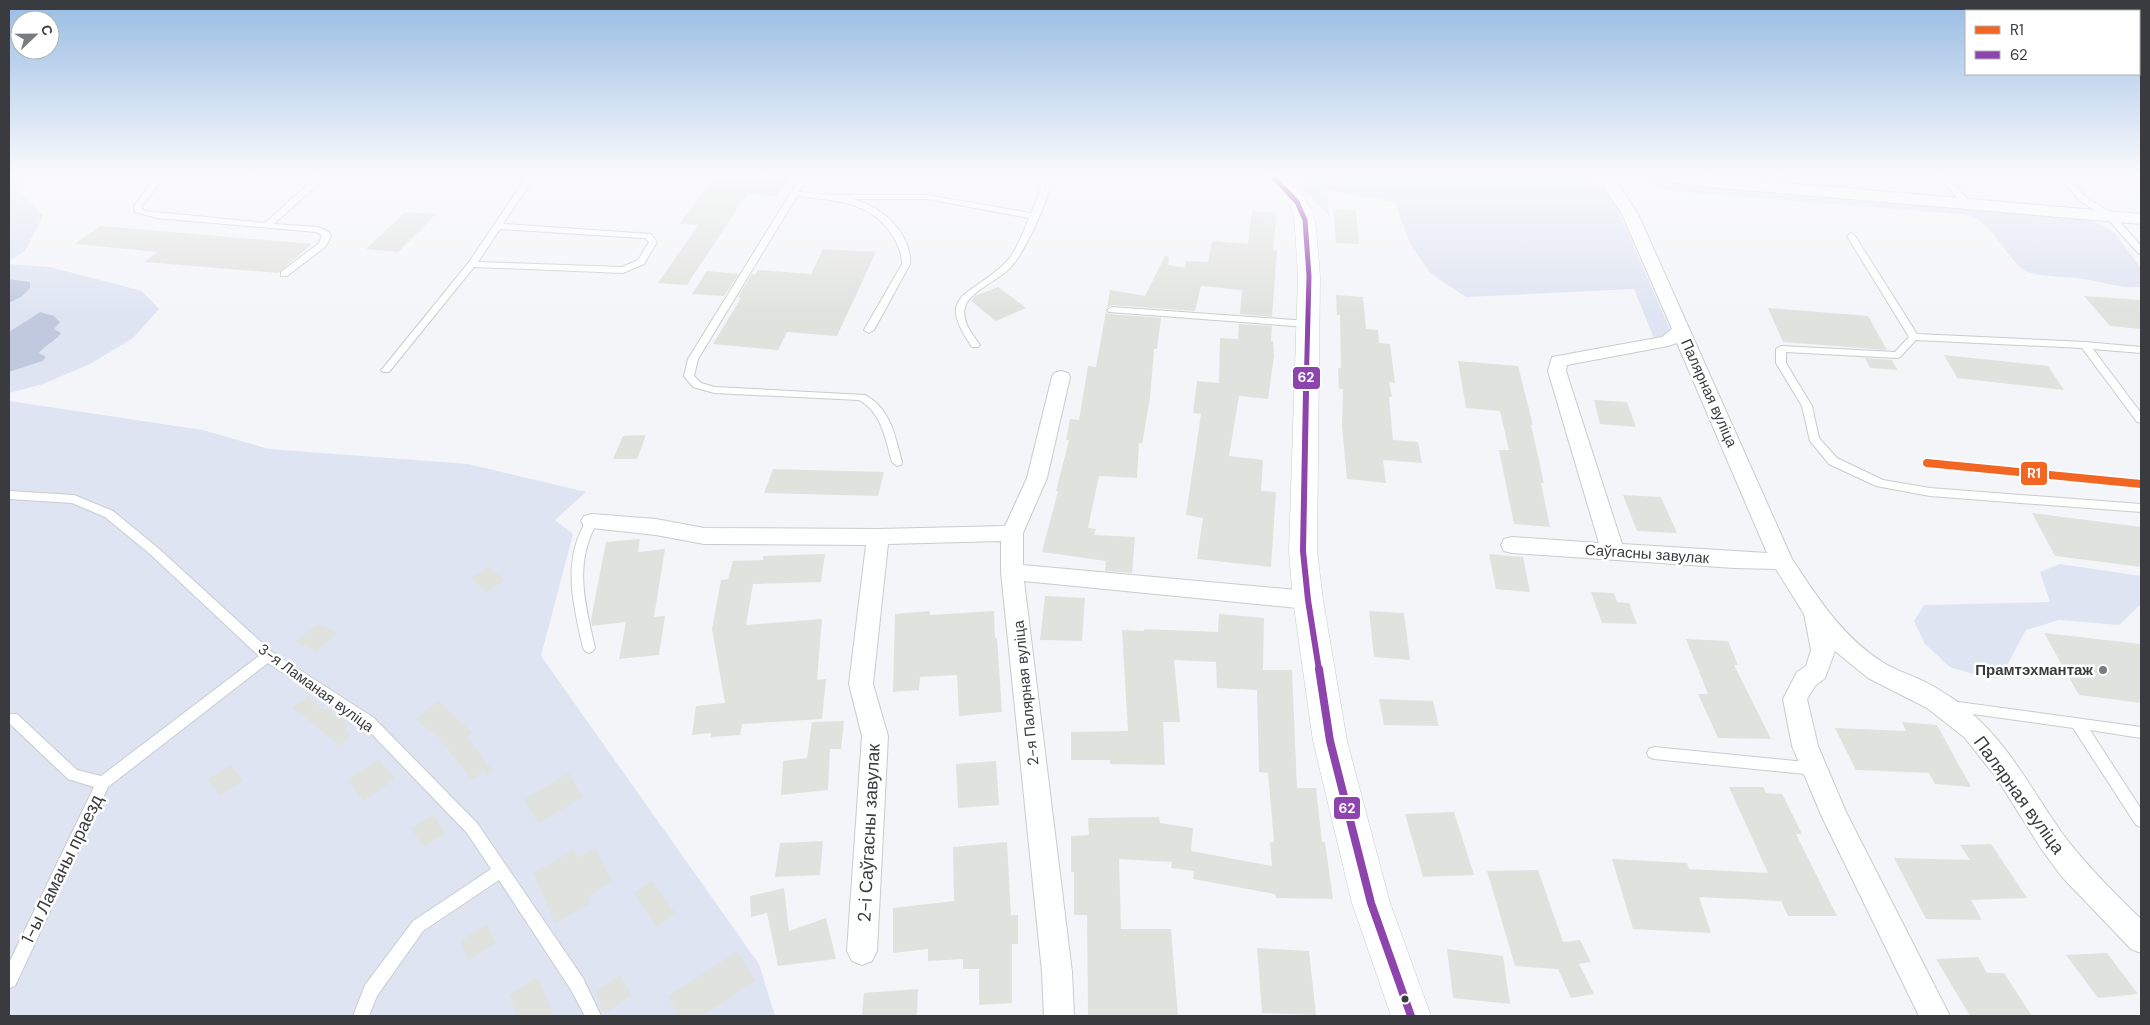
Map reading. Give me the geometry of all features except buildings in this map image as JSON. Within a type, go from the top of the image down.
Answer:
[{"type":"street","points":[[1303,221],[1309,276],[1303,551],[1308,600],[1332,750],[1371,903],[1411,1016]]},
{"type":"street","name":"Палярная вуліца","points":[[1633,221],[1782,560],[1814,612],[1846,649],[1878,671],[1914,688],[1942,705],[1972,729],[1993,752],[2070,866],[2096,895],[2141,939]]},
{"type":"street","points":[[1613,552],[1557,371],[1559,361],[1668,341],[1682,330]]},
{"type":"street","name":"2-я Палярная вуліца","points":[[1059,1016],[1056,962],[1012,572],[1012,533],[1037,478],[1061,377]]},
{"type":"street","points":[[592,521],[656,527],[704,536],[878,537],[1012,533]]},
{"type":"street","name":"2-і Саўгасны завулак","points":[[862,951],[875,736],[861,684],[878,537]]},
{"type":"street","name":"Саўгасны завулак","points":[[1512,545],[1782,560]]},
{"type":"street","points":[[1012,572],[1308,600]]},
{"type":"street","name":"Палярная вуліца","points":[[1814,612],[1822,650],[1816,672],[1806,679],[1795,699],[1805,746],[1835,817],[1935,1016]]},
{"type":"lane","points":[[210,221],[318,230],[326,234],[327,237],[322,244],[284,274]]},
{"type":"lane","points":[[267,226],[273,221]]},
{"type":"lane","points":[[386,370],[472,264],[501,221]]},
{"type":"lane","points":[[779,221],[693,359],[689,376],[697,385],[714,390],[861,397],[868,400],[882,415],[897,462]]},
{"type":"lane","points":[[868,330],[906,264],[907,255],[892,225],[888,221]]},
{"type":"lane","points":[[975,345],[960,323],[959,313],[962,305],[967,295],[1006,267],[1018,254],[1032,221]]},
{"type":"lane","points":[[2114,221],[2141,251]]},
{"type":"lane","points":[[472,264],[623,270],[641,262],[653,242],[648,236],[642,235],[498,226]]},
{"type":"lane","points":[[1851,236],[1914,337]]},
{"type":"lane","points":[[1112,310],[1308,324]]},
{"type":"lane","points":[[1914,337],[2085,345],[2141,350]]},
{"type":"lane","points":[[1914,337],[1898,355],[1781,348],[1781,363],[1806,406],[1814,439],[1833,461],[1880,483],[1930,492],[2141,508]]},
{"type":"lane","points":[[2085,345],[2141,420]]},
{"type":"lane","name":"3-я Ламаная вуліца","points":[[9,495],[74,500],[109,514],[154,551],[268,656],[369,722],[472,828],[577,984],[593,1016]]},
{"type":"lane","points":[[589,648],[577,591],[580,548],[584,531],[592,521]]},
{"type":"lane","name":"1-ы Ламаны праезд","points":[[9,980],[103,783],[268,656]]},
{"type":"lane","points":[[1942,705],[2009,712],[2078,724],[2141,732]]},
{"type":"lane","points":[[12,718],[73,775],[103,783]]},
{"type":"lane","points":[[2078,724],[2141,822]]},
{"type":"lane","points":[[1654,753],[1814,769]]},
{"type":"lane","points":[[361,1016],[371,991],[418,926],[500,871]]},
{"type":"shaded area","points":[[9,221],[40,221],[25,251],[9,261]]},
{"type":"shaded area","points":[[1402,221],[1623,221],[1670,330],[1668,335],[1655,341],[1634,289],[1466,297],[1430,273],[1410,244]]},
{"type":"shaded area","points":[[1979,221],[2091,221],[2113,231],[2141,268],[2141,287],[2116,286],[2084,279],[2039,275],[2025,271]]},
{"type":"shaded area","points":[[9,264],[50,267],[142,291],[159,309],[133,338],[90,364],[43,384],[9,393],[9,372],[43,361],[39,353],[45,346],[57,339],[54,329],[40,312],[9,332],[9,303],[21,297],[29,288],[30,282],[9,279]]},
{"type":"shaded area","points":[[9,401],[203,430],[269,449],[468,464],[586,492],[555,520],[573,534],[541,656],[759,964],[775,1016],[9,1016]]},
{"type":"shaded area","points":[[2060,564],[2141,576],[2141,604],[2119,625],[2059,620],[2026,630],[2000,678],[1986,678],[1950,667],[1925,644],[1914,621],[1924,605],[2050,602],[2040,572]]},
{"type":"water","points":[[9,279],[30,282],[30,288],[21,297],[9,303]]},
{"type":"water","points":[[40,312],[54,316],[60,322],[54,329],[61,333],[39,353],[46,357],[43,361],[9,372],[9,332]]},
{"type":"transit line","name":"62","points":[[1305,221],[1309,276],[1303,551],[1308,600],[1330,741],[1371,903],[1411,1016]]},
{"type":"transit line","name":"R1","points":[[1927,463],[2141,484]]},
{"type":"place","name":"Прамтэхмантаж","points":[[2103,670]]}]
